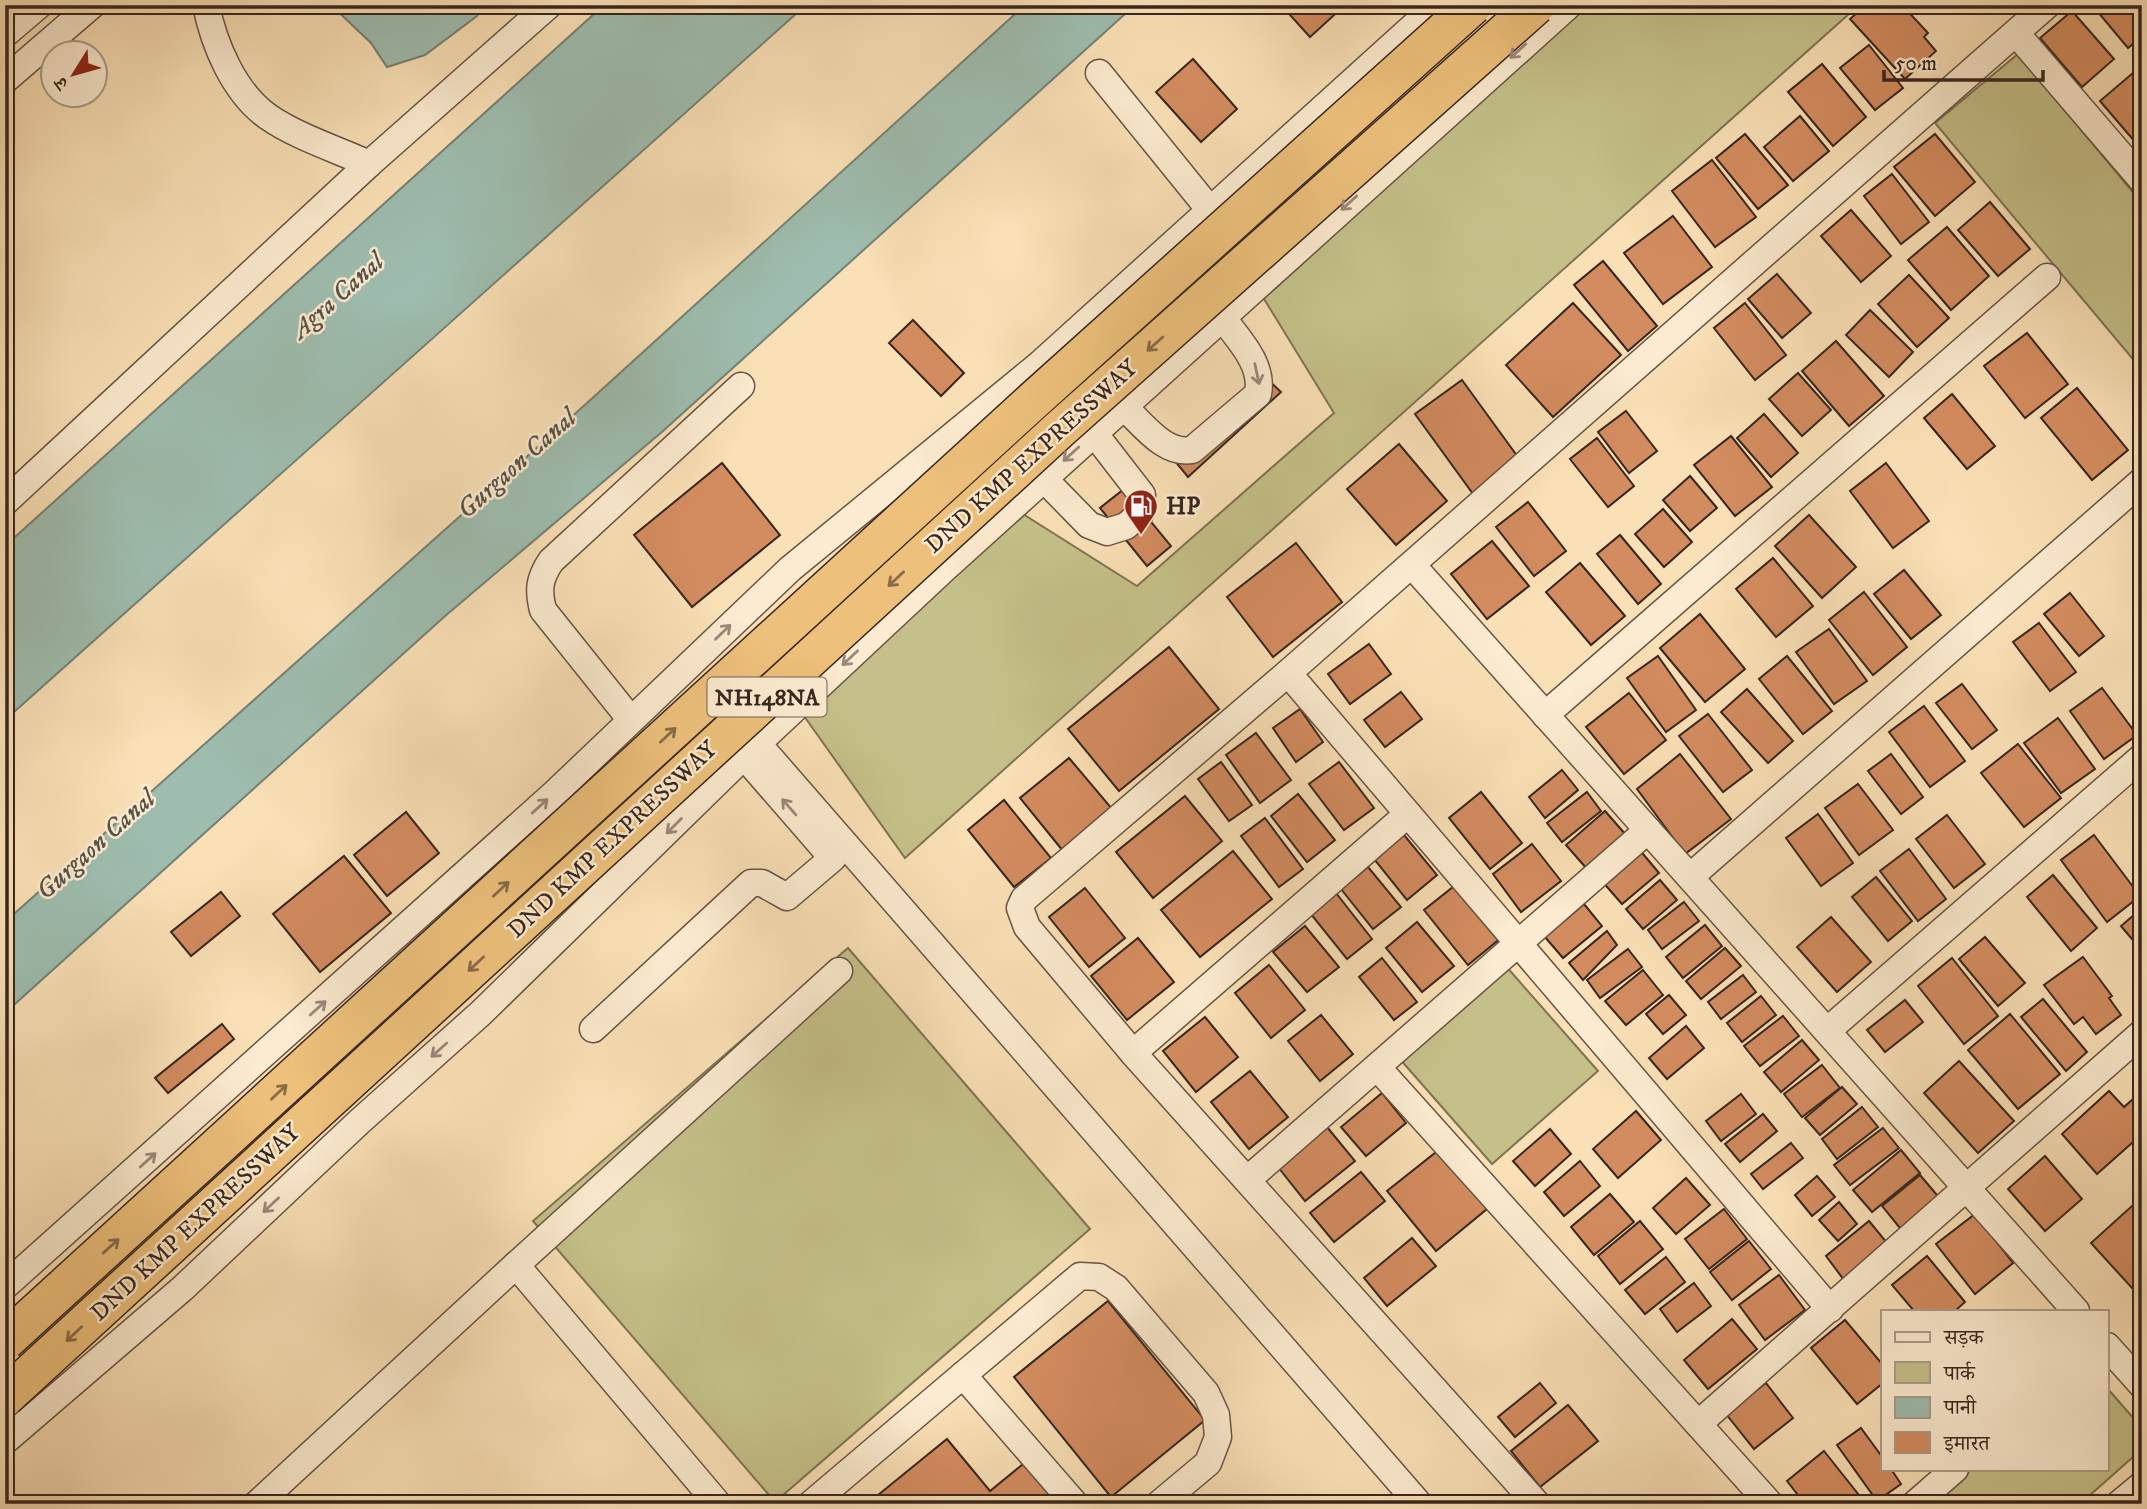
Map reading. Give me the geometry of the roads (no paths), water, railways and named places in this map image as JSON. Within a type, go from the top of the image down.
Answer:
[{"type":"highway","name":"DND KMP EXPRESSWAY","points":[[5,1340],[1045,389],[1473,5]]},
{"type":"highway","name":"DND KMP EXPRESSWAY","points":[[5,1397],[1059,429],[1536,5]]},
{"type":"street","points":[[5,34],[39,5]]},
{"type":"street","points":[[5,80],[92,5]]},
{"type":"street","points":[[206,5],[229,68],[246,96],[266,115],[289,129],[369,164]]},
{"type":"street","points":[[5,502],[369,164],[549,5]]},
{"type":"street","points":[[5,1286],[364,967],[790,569],[1040,364],[1437,5]]},
{"type":"street","points":[[5,1441],[183,1288],[359,1122],[481,1013],[751,750],[1094,433],[1569,5]]},
{"type":"street","points":[[1537,1504],[1133,1053],[1027,927],[1020,908],[1024,899],[1412,565],[2047,5]]},
{"type":"street","points":[[2016,33],[2142,180]]},
{"type":"street","points":[[1099,73],[1210,210]]},
{"type":"street","points":[[1545,715],[2047,277]]},
{"type":"street","points":[[1123,407],[1170,449],[1183,452],[1192,450],[1258,394],[1260,382],[1255,363],[1222,317]]},
{"type":"street","points":[[631,720],[543,610],[539,593],[541,576],[551,561],[741,386]]},
{"type":"street","points":[[1044,479],[1089,525],[1107,532],[1126,526],[1140,514],[1142,495],[1094,433]]},
{"type":"street","points":[[1690,877],[2142,481]]},
{"type":"street","points":[[1412,565],[2075,1310]]},
{"type":"street","points":[[683,671],[750,730],[751,750],[833,858],[1398,1504]]},
{"type":"street","points":[[1288,673],[1830,1309]]},
{"type":"street","points":[[751,750],[1419,1504]]},
{"type":"street","points":[[1827,1031],[2142,757]]},
{"type":"street","points":[[1133,1053],[1408,814]]},
{"type":"street","points":[[1247,1180],[1648,831]]},
{"type":"street","points":[[593,1029],[751,883],[762,883],[787,897],[833,858]]},
{"type":"street","points":[[257,1504],[839,971]]},
{"type":"street","points":[[1699,1424],[2142,1033]]},
{"type":"street","points":[[1377,1067],[1770,1504]]},
{"type":"street","points":[[516,1265],[718,1504]]},
{"type":"street","points":[[811,1504],[1080,1276],[1099,1278],[1116,1288],[1206,1394],[1216,1415],[1218,1437],[1208,1463],[1159,1504]]},
{"type":"street","points":[[2108,1347],[2142,1385]]},
{"type":"street","points":[[963,1375],[1075,1504]]},
{"type":"street","points":[[1915,1504],[1954,1470]]},
{"type":"street","points":[[2119,1504],[2142,1485]]},
{"type":"water","points":[[331,5],[486,5],[477,16],[425,55],[387,67],[371,43]]},
{"type":"water","name":"Agra Canal","points":[[604,5],[806,5],[5,720],[5,546]]},
{"type":"water","name":"Gurgaon Canal","points":[[1025,5],[1135,5],[663,431],[444,617],[5,1013],[5,922],[587,403]]},
{"type":"place","name":"HP","points":[[1141,536]]}]
